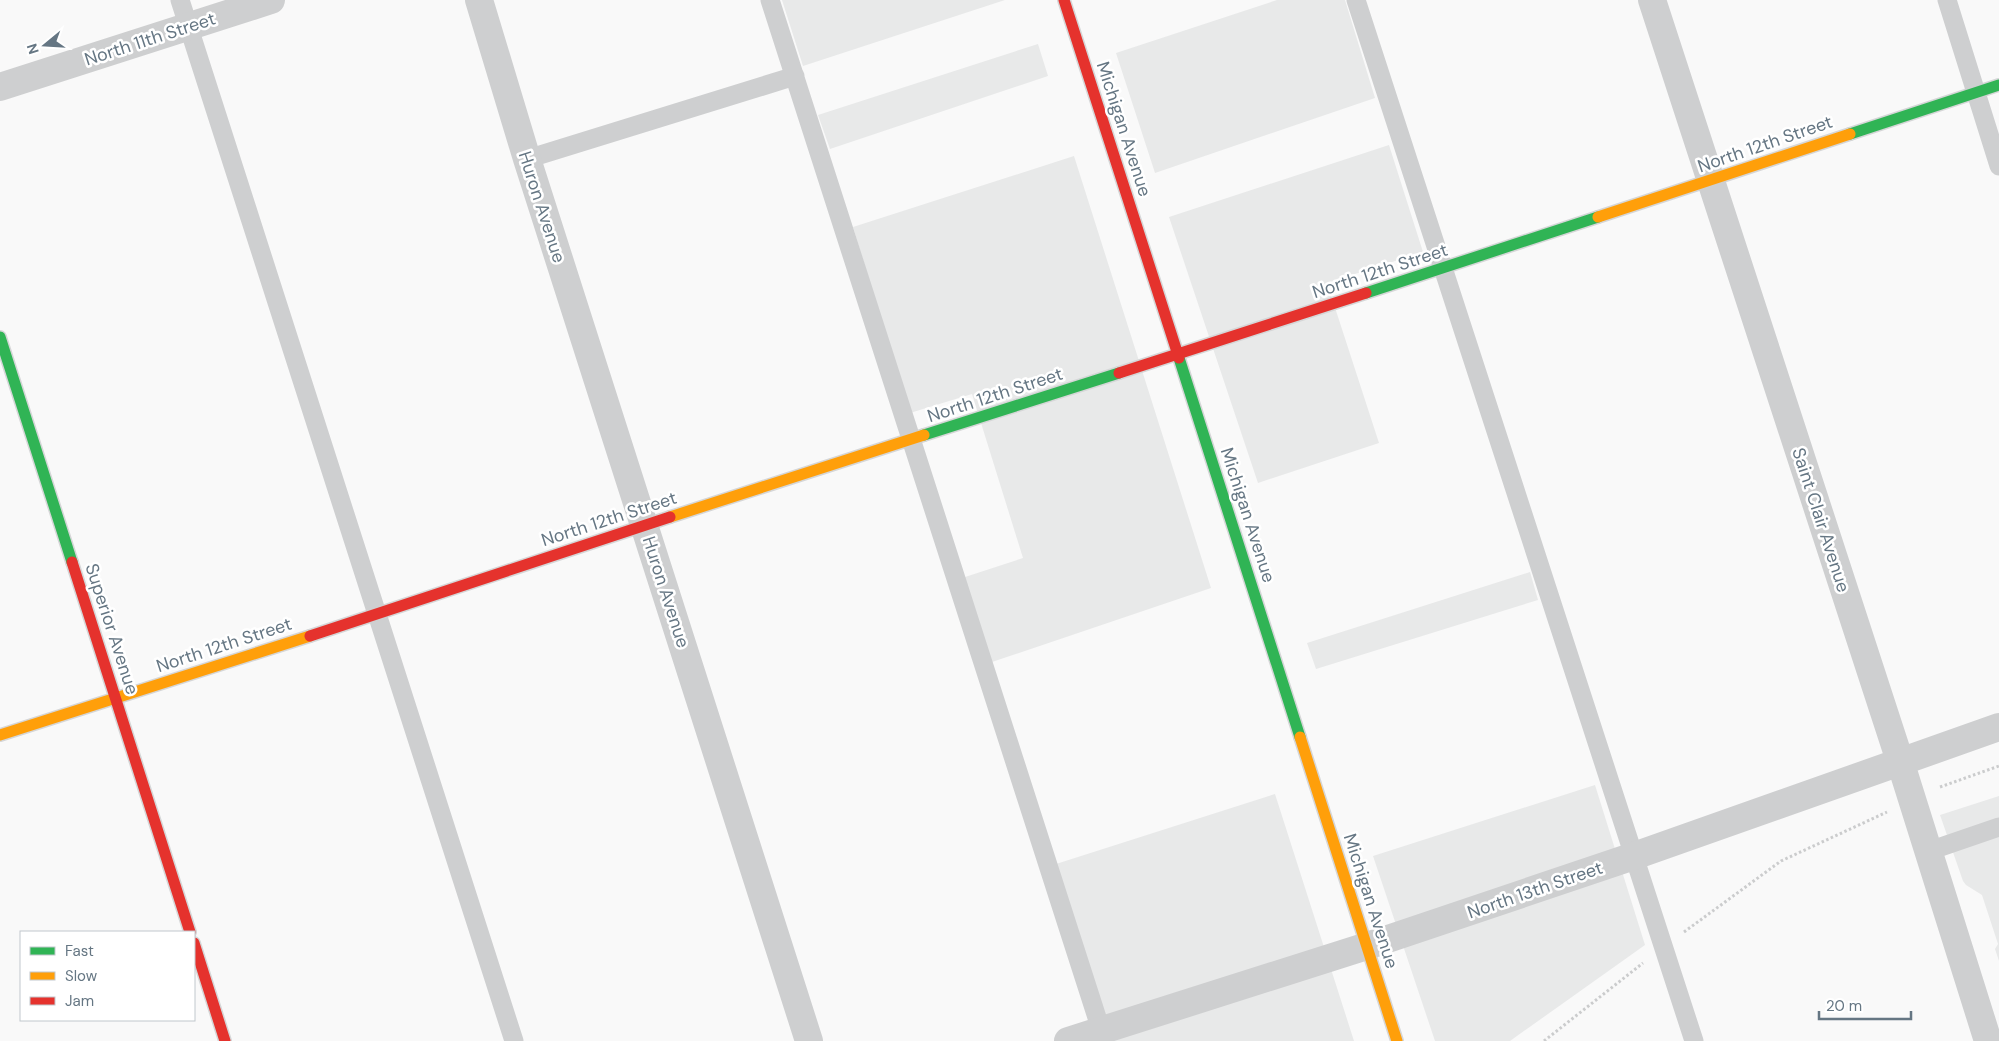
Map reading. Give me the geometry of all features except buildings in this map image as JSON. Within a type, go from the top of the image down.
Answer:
[{"type":"street","name":"North 11th Street","points":[[0,87],[271,0]]},
{"type":"street","name":"Huron Avenue","points":[[479,0],[527,159],[809,1041]]},
{"type":"street","name":"Michigan Avenue","points":[[1064,0],[1397,1041]]},
{"type":"street","name":"Saint Clair Avenue","points":[[1652,0],[1900,761],[1988,1041]]},
{"type":"street","name":"North 12th Street","points":[[0,735],[377,615],[644,525],[1178,355],[1999,85]]},
{"type":"street","name":"Superior Avenue","points":[[0,337],[190,931]]},
{"type":"street","name":"North 13th Street","points":[[1068,1041],[1367,946],[1634,856],[1999,727]]},
{"type":"street","points":[[195,946],[225,1041]]},
{"type":"lane","points":[[180,0],[514,1041]]},
{"type":"lane","points":[[770,0],[1100,1030]]},
{"type":"lane","points":[[1356,0],[1694,1041]]},
{"type":"lane","points":[[1947,0],[1999,166]]},
{"type":"lane","points":[[527,159],[794,76]]},
{"type":"lane","points":[[1929,851],[1999,827]]},
{"type":"path","points":[[1935,789],[1999,766]]},
{"type":"path","points":[[1544,1041],[1664,947],[1781,861],[1883,814]]},
{"type":"shaded area","points":[[782,0],[1005,0],[803,66]]},
{"type":"shaded area","points":[[1277,0],[1345,0],[1375,98],[1155,173],[1116,53]]},
{"type":"shaded area","points":[[1038,44],[1048,76],[830,149],[818,115]]},
{"type":"shaded area","points":[[1389,145],[1423,252],[1327,283],[1379,443],[1258,483],[1169,217]]},
{"type":"shaded area","points":[[1074,156],[1211,588],[989,663],[962,578],[1023,558],[972,394],[910,413],[853,227]]},
{"type":"shaded area","points":[[1530,572],[1538,600],[1316,669],[1307,643]]},
{"type":"shaded area","points":[[1595,785],[1645,945],[1510,1041],[1435,1041],[1373,856]]},
{"type":"shaded area","points":[[1275,794],[1354,1041],[1113,1041],[1056,864]]},
{"type":"shaded area","points":[[1999,796],[1999,961],[1995,949],[1998,944],[1982,895],[1963,881],[1940,815]]},
{"type":"traffic: fast","points":[[1850,134],[1999,85]]},
{"type":"traffic: fast","points":[[1366,293],[1598,217]]},
{"type":"traffic: fast","points":[[0,337],[72,562]]},
{"type":"traffic: fast","points":[[1179,358],[1300,737]]},
{"type":"traffic: fast","points":[[924,435],[1119,373]]},
{"type":"traffic: slow","points":[[1598,217],[1850,134]]},
{"type":"traffic: slow","points":[[670,517],[924,435]]},
{"type":"traffic: slow","points":[[0,735],[310,636]]},
{"type":"traffic: slow","points":[[1300,737],[1397,1041]]},
{"type":"traffic: jam","points":[[1064,0],[1179,358]]},
{"type":"traffic: jam","points":[[1119,373],[1366,293]]},
{"type":"traffic: jam","points":[[310,636],[670,517]]},
{"type":"traffic: jam","points":[[72,562],[190,931]]},
{"type":"traffic: jam","points":[[195,946],[225,1041]]}]
